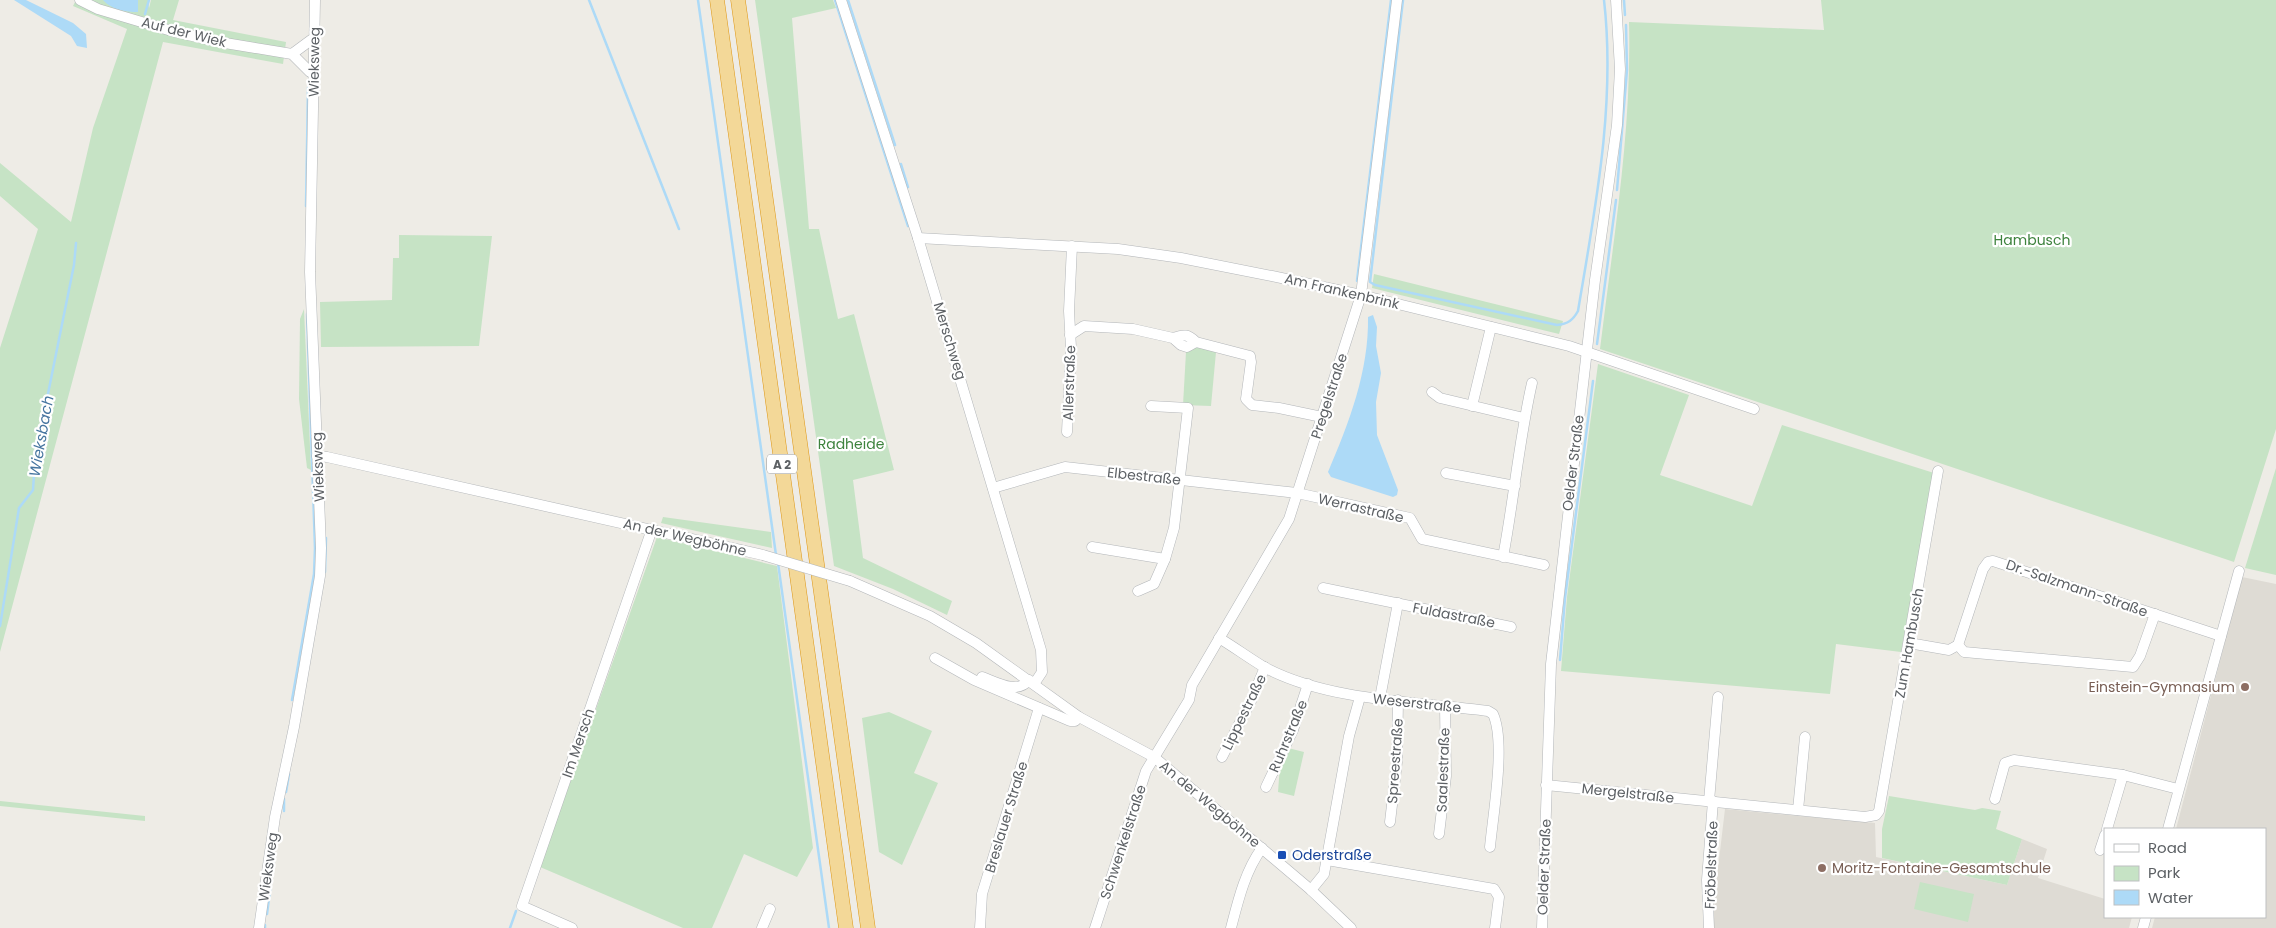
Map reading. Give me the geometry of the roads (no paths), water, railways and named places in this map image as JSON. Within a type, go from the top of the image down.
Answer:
[{"type":"highway","name":"A 2","points":[[717,0],[846,928]]},
{"type":"highway","name":"A 2","points":[[738,0],[868,928]]},
{"type":"street","name":"Auf der Wiek","points":[[80,0],[98,9],[175,32],[219,42],[292,54]]},
{"type":"street","name":"Wieksweg","points":[[259,928],[275,817],[294,727],[320,576],[321,548],[310,272],[315,0]]},
{"type":"street","name":"Merschweg","points":[[841,0],[918,238],[1041,650],[1042,672],[1031,682]]},
{"type":"street","name":"Pregelstraße","points":[[1154,757],[1188,700],[1192,685],[1289,519],[1322,417],[1361,295],[1397,0]]},
{"type":"street","name":"Oelder Straße","points":[[1542,928],[1546,785],[1553,645],[1586,352],[1616,125],[1620,69],[1616,0]]},
{"type":"street","points":[[314,40],[311,40],[292,54],[310,72],[314,72]]},
{"type":"street","name":"Am Frankenbrink","points":[[918,238],[1118,249],[1181,258],[1361,295],[1569,346],[1754,409]]},
{"type":"street","name":"Allerstraße","points":[[1067,432],[1072,246]]},
{"type":"street","name":"Allerstraße","points":[[1069,311],[1084,326]]},
{"type":"street","name":"Allerstraße","points":[[1070,335],[1084,326],[1133,329],[1173,338],[1181,346],[1187,347],[1196,342],[1250,356],[1251,362],[1246,399],[1252,405],[1279,408],[1322,417]]},
{"type":"street","points":[[1472,406],[1491,327]]},
{"type":"street","points":[[1502,557],[1515,486],[1524,418],[1532,383]]},
{"type":"street","points":[[1432,392],[1440,398],[1524,418]]},
{"type":"street","points":[[1138,591],[1154,584],[1165,558],[1174,528],[1188,408],[1151,406]]},
{"type":"street","name":"An der Wegböhne","points":[[317,456],[326,456],[764,555],[850,581],[930,616],[976,643],[1079,717],[1154,757],[1311,890],[1351,928]]},
{"type":"street","name":"Elbestraße","points":[[993,488],[1065,467],[1297,494]]},
{"type":"street","name":"Zum Hambusch","points":[[1876,815],[1879,811],[1938,470]]},
{"type":"street","points":[[1446,473],[1515,486]]},
{"type":"street","name":"Werrastraße","points":[[1297,494],[1410,518],[1422,539],[1544,565]]},
{"type":"street","name":"Im Mersch","points":[[572,928],[522,906],[652,529]]},
{"type":"street","points":[[1092,547],[1165,558]]},
{"type":"street","name":"Dr.-Salzmann-Straße","points":[[1958,645],[1983,569],[1988,562],[1999,562],[2221,636]]},
{"type":"street","points":[[2168,828],[2239,572]]},
{"type":"street","name":"Fuldastraße","points":[[1323,588],[1511,627]]},
{"type":"street","name":"Fuldastraße","points":[[1380,698],[1398,603]]},
{"type":"street","points":[[1909,643],[1949,650],[1958,645],[1964,652],[2133,668],[2140,656],[2154,614]]},
{"type":"street","name":"Weserstraße","points":[[1219,638],[1265,667],[1308,684],[1360,697],[1488,711],[1493,714],[1496,719],[1498,740],[1497,774],[1490,847]]},
{"type":"street","name":"An der Wegböhne","points":[[935,658],[974,680],[1070,721],[1076,721],[1079,717]]},
{"type":"street","name":"Lippestraße","points":[[1222,757],[1251,702],[1265,667]]},
{"type":"street","name":"An der Wegböhne","points":[[957,669],[1016,688],[1031,682]]},
{"type":"street","name":"Ruhrstraße","points":[[1266,787],[1293,730],[1308,684]]},
{"type":"street","points":[[1311,890],[1324,874],[1349,736],[1360,697]]},
{"type":"street","points":[[1711,801],[1718,697]]},
{"type":"street","name":"Spreestraße","points":[[1390,822],[1397,762],[1398,700]]},
{"type":"street","name":"Saalestraße","points":[[1439,834],[1446,776],[1445,706]]},
{"type":"street","name":"Breslauer Straße","points":[[980,928],[982,894],[1039,708]]},
{"type":"street","points":[[1798,810],[1805,737]]},
{"type":"street","name":"Schwenkelstraße","points":[[1095,928],[1146,771],[1154,757]]},
{"type":"street","points":[[1995,799],[2006,763],[2014,760],[2123,775],[2178,789]]},
{"type":"street","points":[[2107,828],[2123,775]]},
{"type":"street","name":"Mergelstraße","points":[[1546,785],[1798,810],[1865,816],[1876,815]]},
{"type":"street","name":"Fröbelstraße","points":[[1709,928],[1707,880],[1711,801]]},
{"type":"street","points":[[2100,850],[2104,839]]},
{"type":"street","points":[[1231,928],[1241,893],[1256,857],[1262,848]]},
{"type":"street","points":[[1327,860],[1406,872],[1494,889],[1499,897],[1495,928]]},
{"type":"street","points":[[762,928],[770,909]]},
{"type":"water","points":[[14,0],[26,0],[73,23],[86,34],[87,48],[77,46],[71,36]]},
{"type":"water","points":[[103,0],[138,0],[138,12],[119,10]]},
{"type":"water","points":[[1373,315],[1377,327],[1376,346],[1381,373],[1376,402],[1377,435],[1398,490],[1397,495],[1393,497],[1331,477],[1328,472],[1356,396],[1365,357],[1368,317]]},
{"type":"waterway","points":[[145,14],[149,0]]},
{"type":"waterway","points":[[589,0],[679,229]]},
{"type":"waterway","points":[[698,0],[776,555]]},
{"type":"waterway","points":[[835,0],[908,226]]},
{"type":"waterway","points":[[848,0],[895,145]]},
{"type":"waterway","points":[[1357,281],[1391,0]]},
{"type":"waterway","points":[[1403,0],[1370,282],[1375,285],[1557,325],[1570,321],[1578,311],[1597,195],[1606,117],[1607,39],[1604,0]]},
{"type":"waterway","points":[[1624,0],[1625,15]]},
{"type":"waterway","points":[[1617,190],[1627,70],[1626,25]]},
{"type":"waterway","points":[[306,206],[308,88]]},
{"type":"waterway","points":[[901,164],[908,187]]},
{"type":"waterway","points":[[1597,344],[1616,200]]},
{"type":"waterway","name":"Wieksbach","points":[[0,626],[19,508],[33,490],[35,458],[74,265],[76,243]]},
{"type":"waterway","points":[[292,700],[314,574],[315,548],[307,314]]},
{"type":"waterway","points":[[1560,660],[1565,598],[1593,381]]},
{"type":"waterway","points":[[325,572],[326,538]]},
{"type":"waterway","points":[[778,563],[829,928]]},
{"type":"waterway","points":[[286,792],[289,774]]},
{"type":"waterway","points":[[284,799],[284,811]]},
{"type":"waterway","points":[[267,914],[274,858]]},
{"type":"waterway","points":[[510,928],[516,911]]},
{"type":"place","name":"Einstein-Gymnasium","points":[[2245,687]]},
{"type":"place","name":"Oderstraße","points":[[1282,855]]},
{"type":"place","name":"Moritz-Fontaine-Gesamtschule","points":[[1822,868]]},
{"type":"park label","name":"Hambusch","points":[[2032,240]]},
{"type":"park label","name":"Radheide","points":[[851,444]]}]
